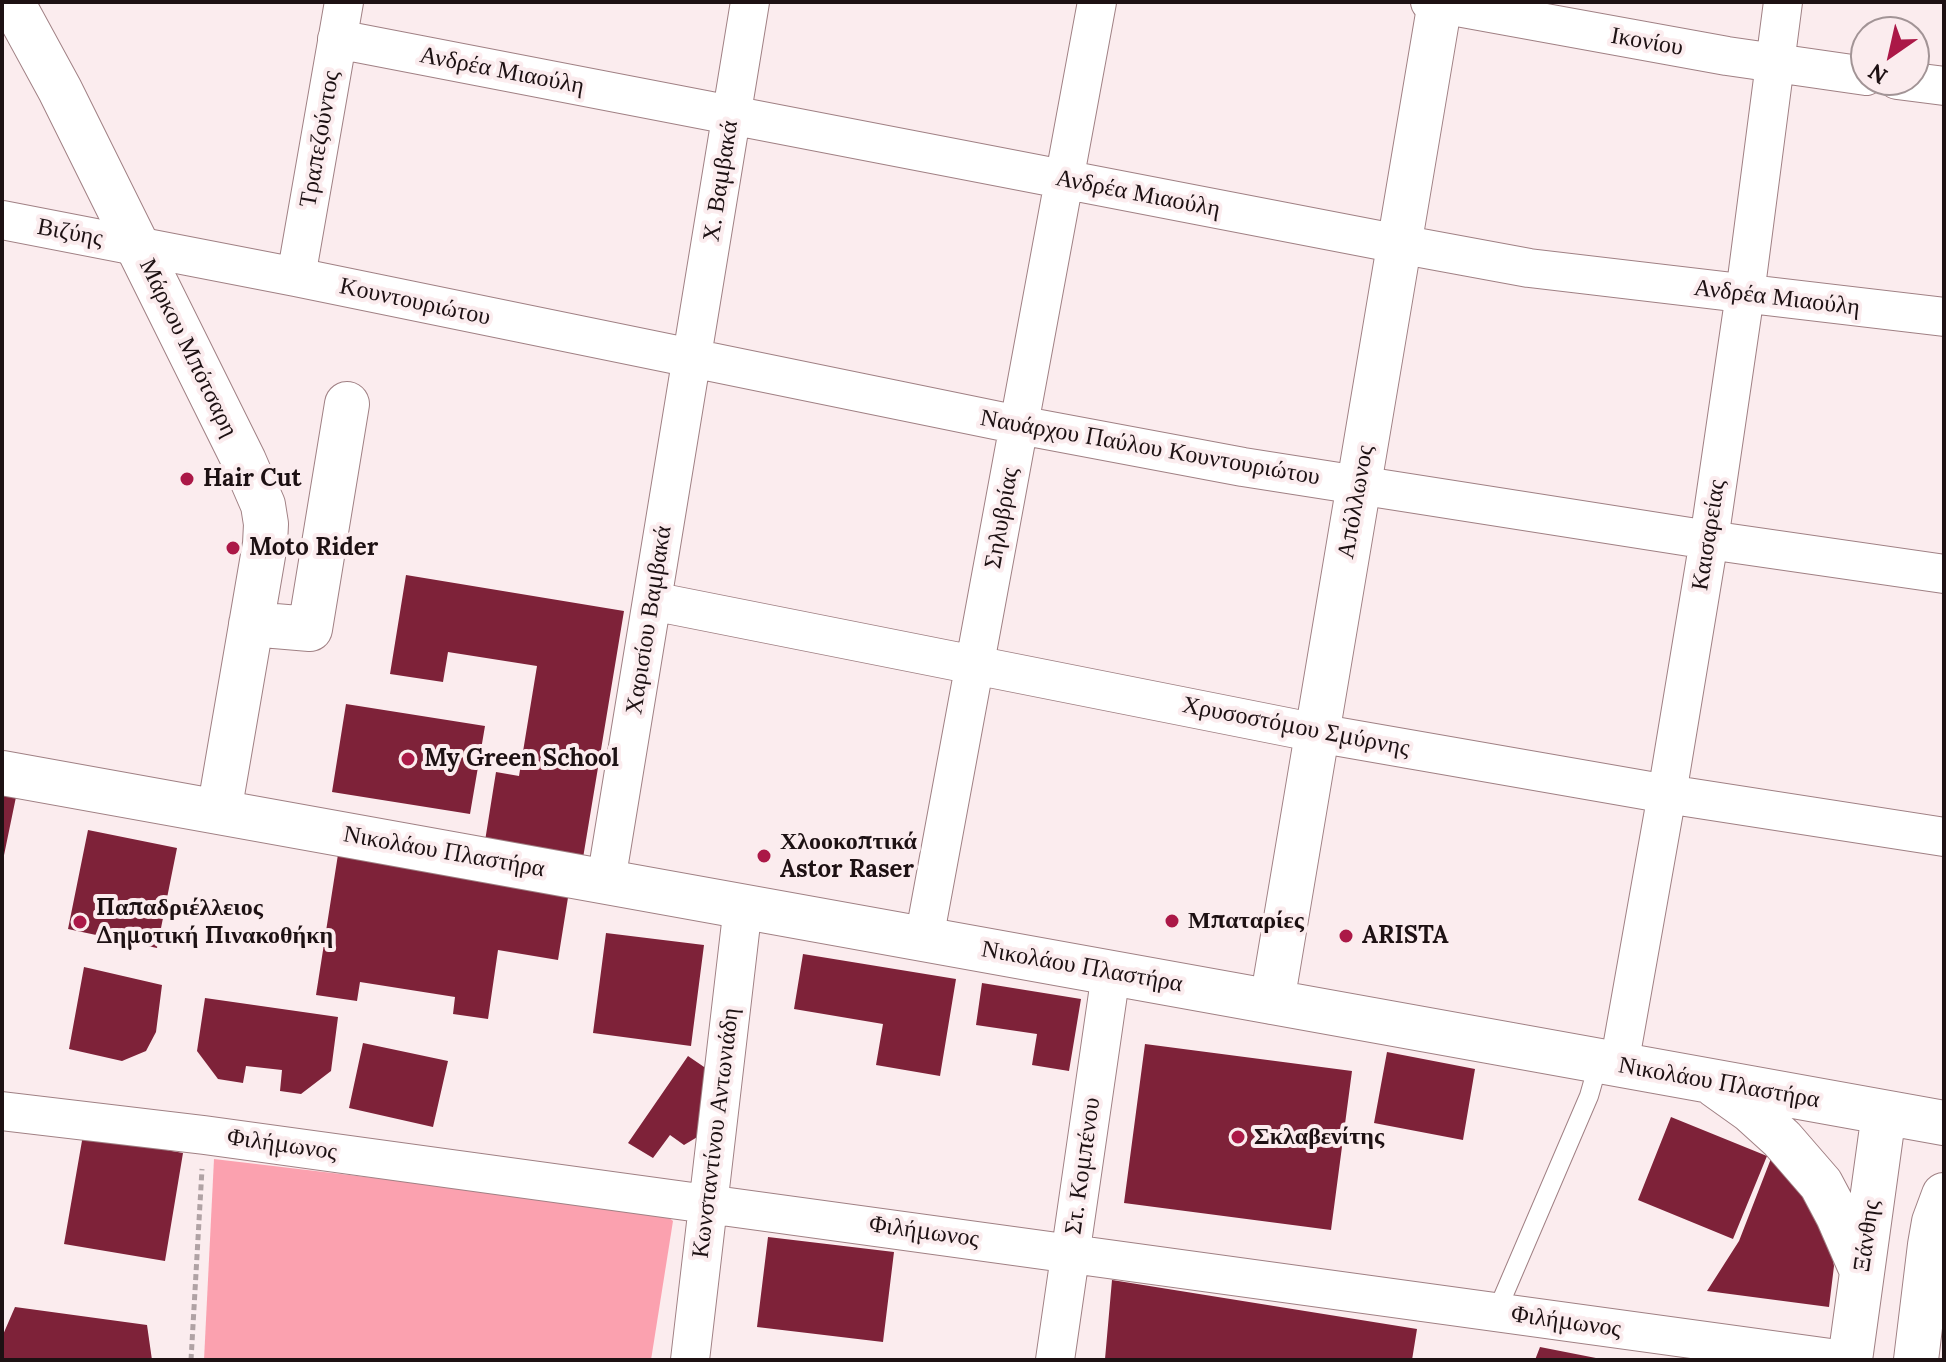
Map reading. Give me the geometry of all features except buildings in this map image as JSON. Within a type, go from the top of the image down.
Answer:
[{"type":"main road","name":"Μάρκου Μπότσαρη","points":[[12,2],[60,90],[263,505],[266,535],[219,812]]},
{"type":"main road","name":"Απόλλωνος","points":[[1272,1002],[1399,244],[1436,3]]},
{"type":"main road","points":[[251,624],[310,629],[347,404]]},
{"type":"main road","name":"Νικολάου Πλαστήρα","points":[[2,773],[1944,1123]]},
{"type":"main road","points":[[1710,1081],[1750,1110],[1782,1139],[1821,1184],[1844,1227],[1862,1271]]},
{"type":"main road","name":"Ξάνθης","points":[[1848,1360],[1884,1113]]},
{"type":"main road","points":[[1916,1360],[1930,1245],[1944,1195]]},
{"type":"street","name":"Χ. Βαμβακά","points":[[692,359],[750,2]]},
{"type":"street","name":"Σηλυβρίας","points":[[924,939],[1097,2]]},
{"type":"street","name":"Καισαρείας","points":[[1609,1063],[1667,794],[1709,540],[1783,2]]},
{"type":"street","name":"Ικονίου","points":[[1436,3],[1775,64],[1850,74]]},
{"type":"street","name":"Ανδρέα Μιαούλη","points":[[340,20],[731,115],[1399,244],[1529,268],[1944,317]]},
{"type":"street","name":"Τραπεζούντος","points":[[296,277],[340,20]]},
{"type":"street","name":"Βιζύης","points":[[2,220],[137,246]]},
{"type":"street","name":"Κουντουριώτου","points":[[137,246],[692,359]]},
{"type":"street","name":"Ναυάρχου Παύλου Κουντουριώτου","points":[[692,359],[1243,467],[1944,574]]},
{"type":"street","name":"Χαρισίου Βαμβακά","points":[[606,881],[692,359]]},
{"type":"street","name":"Χρυσοστόμου Σμύρνης","points":[[652,601],[1317,733],[1667,794],[1944,837]]},
{"type":"street","name":"Κωνσταντίνου Αντωνιάδη","points":[[690,1360],[743,906]]},
{"type":"street","name":"Στ. Κομπένου","points":[[1055,1360],[1111,973]]},
{"type":"street","name":"Φιλήμωνος","points":[[2,1111],[204,1135],[1848,1360]]},
{"type":"lane","points":[[1496,1313],[1589,1096],[1609,1063]]},
{"type":"path","points":[[191,1360],[204,1135]]},
{"type":"shaded area","points":[[214,1159],[662,1212],[673,1221],[651,1360],[204,1360]]},
{"type":"place","name":"Hair Cut","points":[[187,479]]},
{"type":"place","name":"Moto Rider","points":[[233,548]]},
{"type":"place","name":"My Green School","points":[[408,759]]},
{"type":"place","name":"Χλοοκοπτικά Astor Raser","points":[[764,856]]},
{"type":"place","name":"Μπαταρίες","points":[[1172,921]]},
{"type":"place","name":"Παπαδριέλλειος Δημοτική Πινακοθήκη","points":[[80,922]]},
{"type":"place","name":"ARISTA","points":[[1346,936]]},
{"type":"place","name":"Σκλαβενίτης","points":[[1238,1137]]}]
